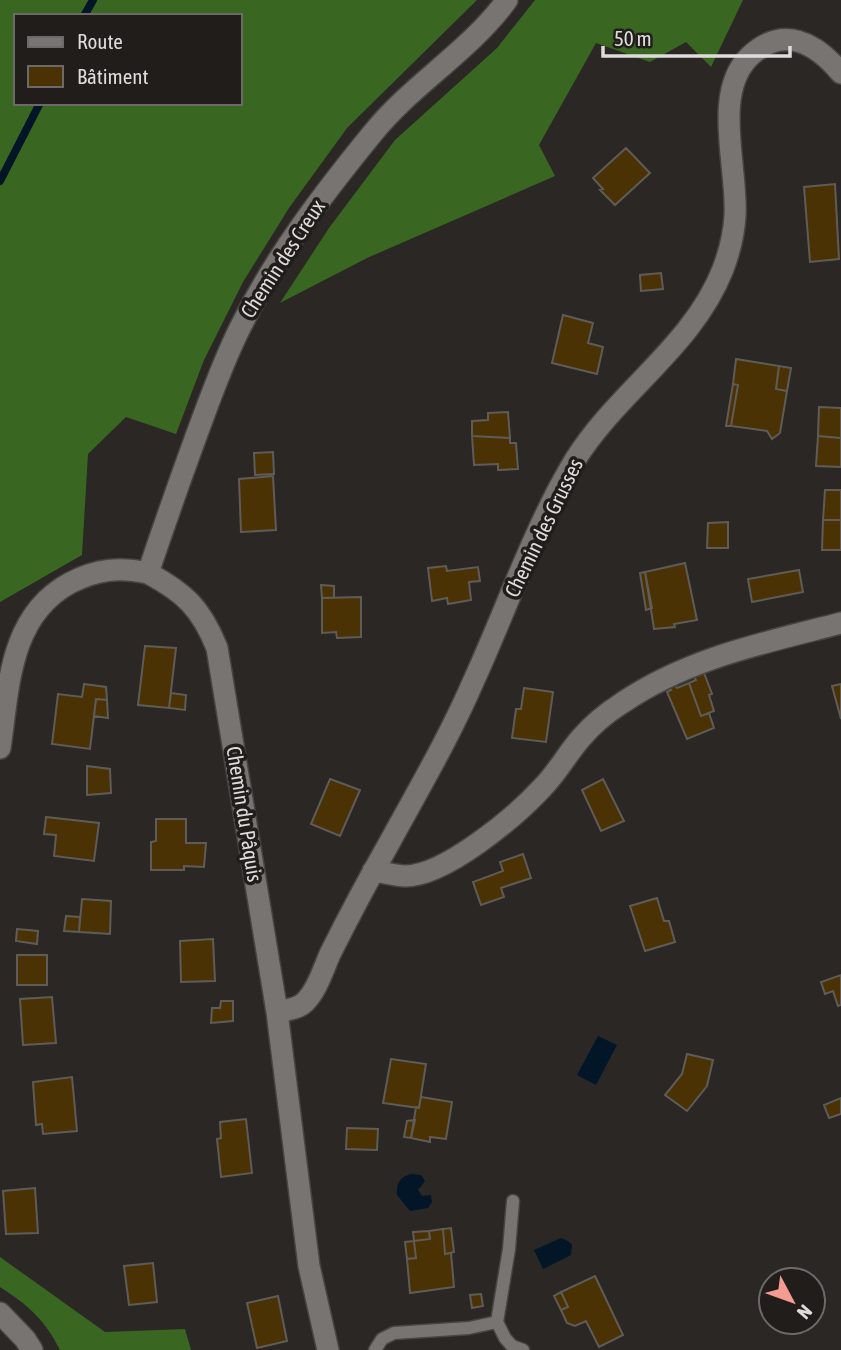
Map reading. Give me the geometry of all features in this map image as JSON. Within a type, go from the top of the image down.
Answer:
[{"type":"street","name":"Chemin des Creux","points":[[148,573],[216,384],[240,327],[264,283],[315,206],[374,131],[414,91],[466,46],[507,0]]},
{"type":"street","name":"Chemin des Grusses","points":[[277,1012],[302,1005],[312,994],[373,871],[436,758],[473,684],[568,471],[611,411],[676,344],[699,315],[723,268],[735,217],[729,106],[738,72],[761,48],[776,41],[797,40],[826,55],[841,73]]},
{"type":"street","name":"Chemin du Pâquis","points":[[0,748],[10,670],[27,623],[44,602],[62,588],[84,576],[108,568],[148,573],[172,586],[189,600],[205,621],[217,648],[277,1012],[307,1253],[328,1350]]},
{"type":"street","points":[[373,871],[406,876],[430,870],[454,858],[488,835],[543,788],[582,736],[621,704],[656,683],[705,659],[841,624]]},
{"type":"street","points":[[0,1313],[32,1350]]},
{"type":"lane","points":[[513,1201],[509,1249],[497,1322],[512,1346],[523,1350]]},
{"type":"lane","points":[[374,1350],[382,1339],[394,1333],[469,1328],[497,1322]]},
{"type":"green space","points":[[0,0],[477,0],[347,128],[289,208],[243,282],[204,360],[176,434],[126,417],[88,454],[82,555],[0,602]]},
{"type":"green space","points":[[535,0],[743,0],[711,67],[686,42],[650,62],[596,43],[539,145],[555,176],[367,258],[280,303],[329,228],[395,140],[497,48]]},
{"type":"green space","points":[[0,1257],[105,1332],[185,1329],[191,1350],[60,1350],[49,1330],[35,1314],[0,1287]]},
{"type":"water","points":[[598,1036],[617,1045],[596,1085],[577,1075]]},
{"type":"water","points":[[412,1174],[421,1175],[425,1181],[418,1190],[422,1196],[431,1195],[432,1202],[428,1208],[410,1211],[397,1195],[400,1181]]},
{"type":"water","points":[[561,1238],[572,1244],[571,1255],[543,1269],[534,1250]]},
{"type":"building","points":[[626,148],[650,173],[615,205],[600,190],[603,189],[593,178]]},
{"type":"building","points":[[835,184],[839,259],[810,262],[804,187]]},
{"type":"building","points":[[661,273],[663,289],[641,291],[640,275]]},
{"type":"building","points":[[563,315],[593,323],[588,343],[603,347],[597,374],[552,363]]},
{"type":"building","points":[[736,359],[779,366],[776,389],[787,391],[780,433],[772,439],[767,431],[731,426],[738,385],[733,384]]},
{"type":"building","points":[[779,366],[791,368],[787,391],[776,389]]},
{"type":"building","points":[[733,384],[738,385],[731,426],[726,426]]},
{"type":"building","points":[[819,407],[841,408],[841,438],[818,436]]},
{"type":"building","points":[[508,412],[510,438],[472,436],[472,421],[488,420],[488,413]]},
{"type":"building","points":[[472,436],[510,438],[510,443],[516,443],[518,469],[498,470],[498,464],[474,465]]},
{"type":"building","points":[[818,436],[841,438],[841,467],[816,466]]},
{"type":"building","points":[[273,452],[274,474],[255,475],[254,453]]},
{"type":"building","points":[[273,476],[276,530],[241,532],[239,479]]},
{"type":"building","points":[[825,490],[841,490],[841,520],[823,520]]},
{"type":"building","points":[[823,520],[841,520],[841,550],[822,550]]},
{"type":"building","points":[[728,522],[728,548],[707,548],[708,523]]},
{"type":"building","points":[[685,563],[697,620],[674,624],[675,627],[654,629],[645,572]]},
{"type":"building","points":[[446,566],[447,571],[478,567],[480,581],[469,582],[471,600],[448,604],[447,598],[432,601],[428,568]]},
{"type":"building","points":[[799,570],[803,592],[752,602],[748,579]]},
{"type":"building","points":[[645,572],[652,608],[646,610],[640,573]]},
{"type":"building","points":[[321,585],[334,586],[334,598],[322,598]]},
{"type":"building","points":[[361,597],[361,637],[337,638],[336,632],[322,633],[322,598]]},
{"type":"building","points":[[145,646],[176,648],[169,708],[138,705]]},
{"type":"building","points":[[703,670],[712,694],[709,695],[714,711],[701,716],[689,683],[696,680],[693,675]]},
{"type":"building","points":[[689,683],[701,716],[709,713],[714,728],[687,739],[667,692],[675,685],[677,688]]},
{"type":"building","points":[[84,684],[106,687],[107,700],[96,699],[90,749],[52,744],[58,694],[82,697]]},
{"type":"building","points":[[841,684],[841,719],[832,686]]},
{"type":"building","points":[[524,688],[553,692],[546,742],[512,738],[516,709],[521,709]]},
{"type":"building","points":[[171,693],[186,695],[185,710],[169,708]]},
{"type":"building","points":[[96,699],[107,700],[108,718],[94,716]]},
{"type":"building","points":[[87,766],[110,769],[111,793],[87,795]]},
{"type":"building","points":[[330,779],[360,790],[340,836],[311,824]]},
{"type":"building","points":[[603,779],[624,821],[601,831],[582,790]]},
{"type":"building","points":[[46,817],[99,823],[94,861],[54,856],[56,835],[44,834]]},
{"type":"building","points":[[156,819],[186,819],[186,843],[206,843],[204,867],[184,866],[184,870],[151,870],[151,842],[156,841]]},
{"type":"building","points":[[523,854],[531,878],[501,888],[504,897],[481,905],[473,882],[503,871],[500,862]]},
{"type":"building","points":[[657,898],[664,921],[669,921],[675,942],[645,951],[630,906]]},
{"type":"building","points":[[82,899],[111,901],[110,934],[79,932]]},
{"type":"building","points":[[66,916],[80,917],[79,932],[64,931]]},
{"type":"building","points":[[17,929],[38,931],[37,944],[16,941]]},
{"type":"building","points":[[213,939],[215,981],[181,982],[180,941]]},
{"type":"building","points":[[17,955],[47,955],[47,985],[17,985]]},
{"type":"building","points":[[841,975],[841,1005],[838,1006],[833,991],[825,994],[821,982]]},
{"type":"building","points":[[52,997],[56,1043],[23,1045],[20,999]]},
{"type":"building","points":[[221,1001],[233,1001],[233,1021],[211,1023],[212,1008],[220,1008]]},
{"type":"building","points":[[687,1054],[713,1060],[707,1086],[687,1111],[665,1095],[682,1074]]},
{"type":"building","points":[[391,1059],[426,1064],[419,1108],[383,1103]]},
{"type":"building","points":[[72,1077],[77,1131],[43,1134],[42,1124],[36,1125],[33,1082]]},
{"type":"building","points":[[421,1097],[452,1102],[446,1139],[430,1137],[430,1142],[411,1138],[416,1107],[419,1108]]},
{"type":"building","points":[[841,1098],[841,1114],[829,1118],[824,1105]]},
{"type":"building","points":[[246,1119],[252,1173],[221,1177],[217,1139],[221,1138],[220,1122]]},
{"type":"building","points":[[415,1120],[411,1138],[404,1137],[407,1121]]},
{"type":"building","points":[[347,1128],[378,1129],[377,1150],[346,1149]]},
{"type":"building","points":[[35,1188],[38,1233],[6,1234],[3,1191]]},
{"type":"building","points":[[451,1228],[454,1252],[445,1254],[443,1229]]},
{"type":"building","points":[[443,1229],[445,1254],[451,1253],[454,1287],[410,1293],[407,1259],[416,1258],[414,1241],[430,1239],[429,1231]]},
{"type":"building","points":[[429,1231],[430,1239],[414,1241],[413,1232]]},
{"type":"building","points":[[414,1241],[416,1258],[407,1259],[405,1242]]},
{"type":"building","points":[[153,1263],[157,1302],[129,1305],[124,1266]]},
{"type":"building","points":[[595,1276],[623,1335],[599,1347],[586,1321],[575,1326],[567,1323],[561,1310],[568,1307],[561,1292]]},
{"type":"building","points":[[561,1292],[568,1307],[561,1310],[554,1296]]},
{"type":"building","points":[[481,1294],[483,1306],[472,1308],[470,1295]]},
{"type":"building","points":[[278,1296],[287,1341],[257,1348],[247,1303]]},
{"type":"waterway","points":[[85,14],[93,0]]},
{"type":"waterway","points":[[0,181],[39,105]]}]
